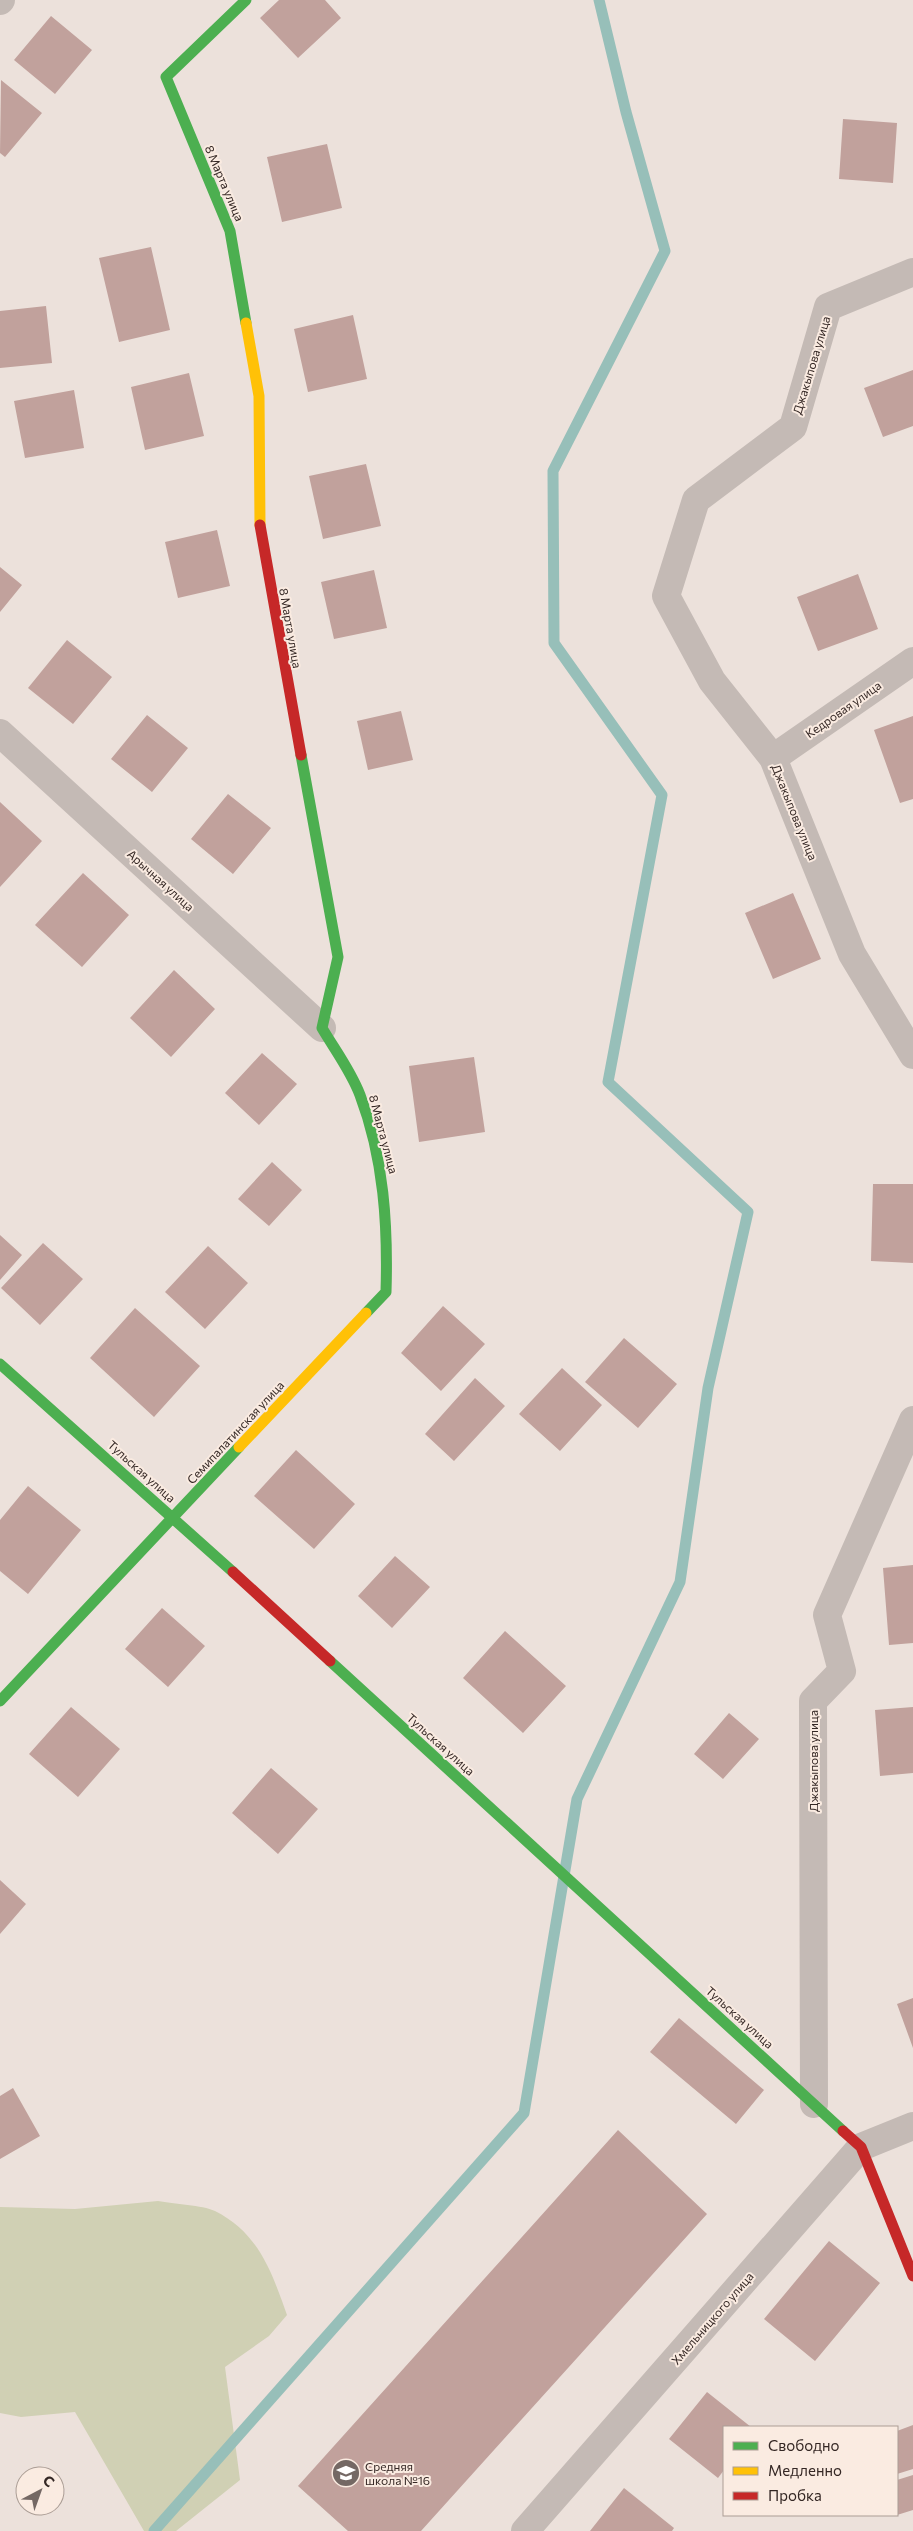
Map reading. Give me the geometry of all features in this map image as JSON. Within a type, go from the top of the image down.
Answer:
[{"type":"street","name":"8 Марта улица","points":[[246,0],[166,78],[230,231],[259,396],[260,534],[338,957],[322,1028],[360,1094],[382,1178],[388,1244],[386,1292]]},
{"type":"street","name":"Джакыпова улица","points":[[913,272],[828,307],[793,427],[696,500],[666,596],[712,681],[773,758],[852,954],[913,1055]]},
{"type":"street","name":"Кедровая улица","points":[[773,758],[913,661]]},
{"type":"street","name":"Арычная улица","points":[[0,733],[322,1028]]},
{"type":"street","name":"Семипалатинская улица","points":[[0,1701],[386,1292]]},
{"type":"street","name":"Тульская улица","points":[[0,1364],[173,1517],[862,2147]]},
{"type":"street","name":"Джакыпова улица","points":[[814,2104],[813,1700],[842,1671],[827,1615],[904,1454],[913,1420]]},
{"type":"street","name":"Хмельницкого улица","points":[[526,2531],[862,2147],[913,2126]]},
{"type":"street","points":[[862,2147],[913,2276]]},
{"type":"green space","points":[[158,2201],[215,2211],[243,2231],[253,2242],[269,2269],[287,2315],[269,2336],[225,2367],[240,2480],[176,2531],[144,2531],[75,2412],[21,2417],[0,2413],[0,2207],[75,2209]]},
{"type":"building","points":[[279,0],[325,0],[341,18],[298,58],[260,18]]},
{"type":"building","points":[[51,16],[92,50],[55,94],[14,60]]},
{"type":"building","points":[[1,80],[42,113],[5,157],[0,153]]},
{"type":"building","points":[[843,119],[897,123],[893,183],[839,179]]},
{"type":"building","points":[[327,144],[342,208],[282,222],[267,157]]},
{"type":"building","points":[[151,247],[170,330],[119,342],[99,258]]},
{"type":"building","points":[[46,306],[52,363],[0,368],[0,311]]},
{"type":"building","points":[[353,315],[367,379],[308,392],[294,329]]},
{"type":"building","points":[[913,370],[913,426],[883,437],[864,388]]},
{"type":"building","points":[[189,373],[204,436],[145,450],[131,387]]},
{"type":"building","points":[[74,390],[84,448],[25,458],[14,401]]},
{"type":"building","points":[[366,464],[381,526],[323,539],[309,476]]},
{"type":"building","points":[[217,530],[230,586],[178,598],[165,542]]},
{"type":"building","points":[[0,567],[22,585],[0,612]]},
{"type":"building","points":[[374,570],[387,628],[334,639],[321,582]]},
{"type":"building","points":[[858,574],[878,629],[818,651],[797,597]]},
{"type":"building","points":[[67,640],[112,677],[73,724],[28,688]]},
{"type":"building","points":[[401,711],[413,760],[368,770],[357,721]]},
{"type":"building","points":[[147,715],[188,748],[152,792],[111,759]]},
{"type":"building","points":[[913,716],[913,799],[900,803],[874,730]]},
{"type":"building","points":[[228,794],[271,828],[233,874],[191,839]]},
{"type":"building","points":[[0,802],[42,841],[0,887]]},
{"type":"building","points":[[83,873],[129,915],[82,967],[35,925]]},
{"type":"building","points":[[793,893],[821,959],[773,979],[745,913]]},
{"type":"building","points":[[174,970],[215,1009],[171,1057],[130,1018]]},
{"type":"building","points":[[262,1053],[297,1084],[259,1125],[225,1093]]},
{"type":"building","points":[[474,1057],[485,1132],[419,1142],[409,1066]]},
{"type":"building","points":[[272,1162],[302,1190],[269,1226],[238,1199]]},
{"type":"building","points":[[873,1184],[913,1184],[913,1263],[871,1261]]},
{"type":"building","points":[[0,1235],[22,1255],[0,1280]]},
{"type":"building","points":[[43,1243],[83,1279],[40,1325],[1,1288]]},
{"type":"building","points":[[208,1246],[248,1283],[205,1329],[165,1292]]},
{"type":"building","points":[[443,1306],[485,1344],[441,1391],[401,1353]]},
{"type":"building","points":[[135,1308],[200,1366],[154,1417],[90,1358]]},
{"type":"building","points":[[624,1338],[677,1384],[638,1428],[585,1382]]},
{"type":"building","points":[[562,1368],[602,1405],[560,1451],[519,1414]]},
{"type":"building","points":[[475,1378],[505,1406],[454,1461],[425,1434]]},
{"type":"building","points":[[296,1450],[355,1504],[314,1549],[254,1496]]},
{"type":"building","points":[[28,1486],[81,1530],[28,1594],[0,1571],[0,1520]]},
{"type":"building","points":[[395,1556],[430,1587],[392,1628],[358,1596]]},
{"type":"building","points":[[913,1565],[913,1643],[889,1645],[883,1568]]},
{"type":"building","points":[[162,1608],[205,1646],[168,1687],[125,1649]]},
{"type":"building","points":[[505,1631],[566,1686],[523,1733],[463,1678]]},
{"type":"building","points":[[71,1707],[120,1749],[78,1797],[29,1754]]},
{"type":"building","points":[[913,1707],[913,1773],[880,1776],[875,1710]]},
{"type":"building","points":[[729,1713],[759,1739],[723,1779],[694,1754]]},
{"type":"building","points":[[271,1768],[318,1809],[278,1854],[232,1813]]},
{"type":"building","points":[[0,1880],[26,1904],[0,1934]]},
{"type":"building","points":[[913,1998],[913,2048],[897,2004]]},
{"type":"building","points":[[679,2018],[764,2090],[736,2124],[650,2052]]},
{"type":"building","points":[[13,2088],[40,2136],[0,2159],[0,2096]]},
{"type":"building","points":[[618,2130],[707,2214],[421,2531],[348,2531],[298,2486]]},
{"type":"building","points":[[829,2241],[880,2283],[815,2361],[764,2319]]},
{"type":"building","points":[[707,2392],[750,2426],[723,2426],[723,2471],[718,2478],[669,2439]]},
{"type":"building","points":[[913,2425],[913,2469],[898,2474],[898,2431]]},
{"type":"building","points":[[913,2475],[913,2510],[898,2515],[898,2480]]},
{"type":"building","points":[[624,2488],[674,2528],[672,2531],[590,2531]]},
{"type":"waterway","points":[[154,2531],[524,2113],[577,1799],[680,1582],[708,1388],[748,1212],[608,1082],[662,795],[554,643],[553,471],[665,251],[626,112],[599,0]]},
{"type":"traffic: fast","points":[[246,0],[166,77],[230,231],[246,323]]},
{"type":"traffic: fast","points":[[301,755],[338,957],[322,1028],[347,1069],[360,1095],[374,1143],[383,1192],[386,1292],[366,1313]]},
{"type":"traffic: fast","points":[[0,1364],[233,1572]]},
{"type":"traffic: fast","points":[[0,1701],[239,1447]]},
{"type":"traffic: fast","points":[[330,1661],[843,2131]]},
{"type":"traffic: slow","points":[[246,323],[259,396],[260,525]]},
{"type":"traffic: slow","points":[[239,1447],[366,1313]]},
{"type":"traffic: jam","points":[[260,525],[301,755]]},
{"type":"traffic: jam","points":[[233,1572],[330,1661]]},
{"type":"traffic: jam","points":[[843,2131],[861,2147],[913,2276]]},
{"type":"place","name":"Средняя школа №16","points":[[346,2473]]}]
